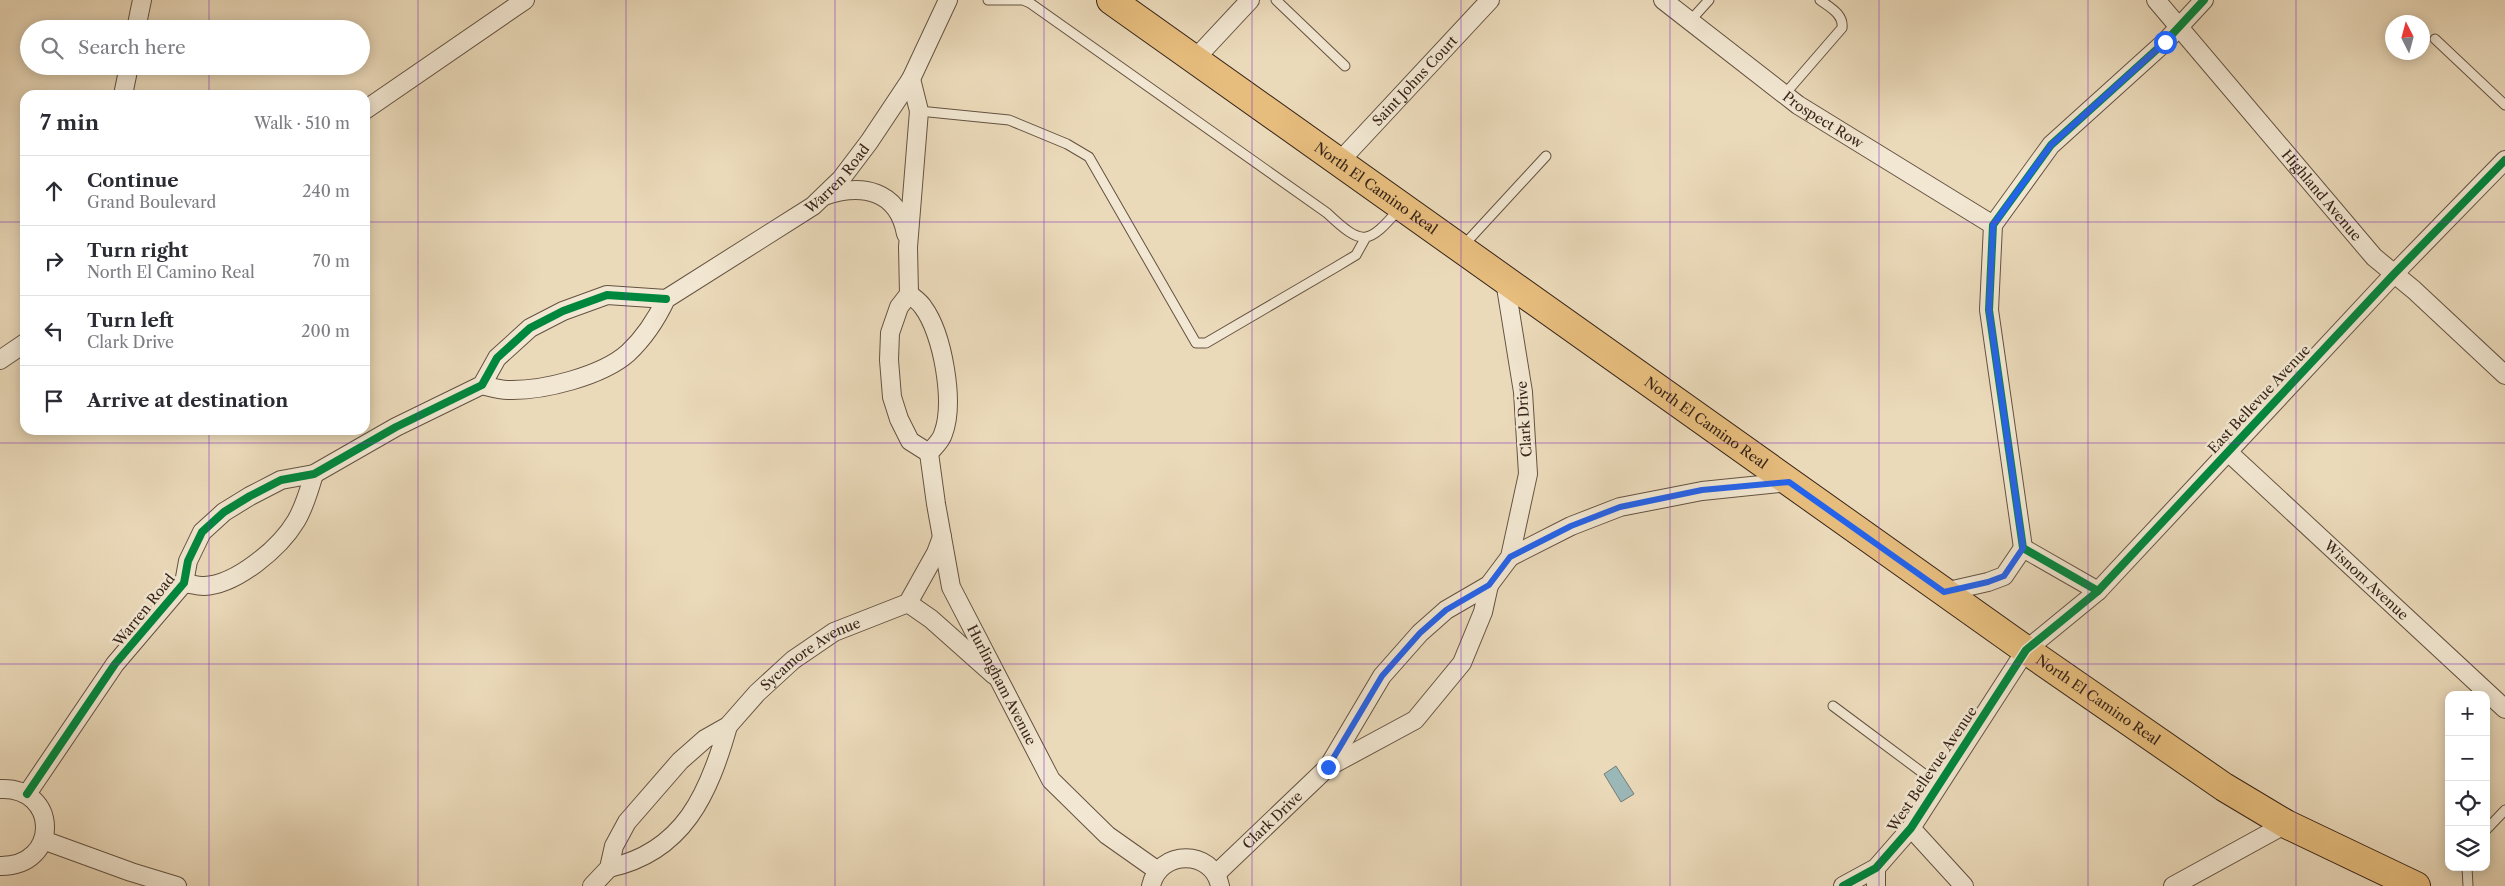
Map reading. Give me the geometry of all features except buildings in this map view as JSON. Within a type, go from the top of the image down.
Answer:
[{"type":"main road","name":"North El Camino Real","points":[[1111,0],[2026,650],[2224,787],[2286,824],[2416,886]]},
{"type":"street","points":[[138,20],[142,0]]},
{"type":"street","points":[[370,107],[526,0]]},
{"type":"street","name":"Warren Road","points":[[27,794],[115,664],[184,583],[188,561],[202,532],[224,512],[281,480],[314,474],[396,427],[482,385],[507,390],[543,388],[590,375],[628,353],[656,319],[666,299],[814,206],[840,179],[869,142],[911,78],[948,0]]},
{"type":"street","points":[[1194,60],[1250,0]]},
{"type":"street","name":"Saint Johns Court","points":[[1339,162],[1490,0]]},
{"type":"street","name":"Prospect Row","points":[[1664,0],[1784,95],[1993,225]]},
{"type":"street","name":"Highland Avenue","points":[[2156,0],[2374,257],[2505,375]]},
{"type":"street","points":[[1944,592],[1988,582],[2004,576],[2023,548],[1989,310],[1993,225],[2051,145],[2179,28],[2204,0]]},
{"type":"street","points":[[124,90],[127,75]]},
{"type":"street","points":[[909,294],[922,306],[929,316],[940,349],[947,381],[947,421],[943,436],[930,453],[910,441],[899,419],[892,397],[890,333],[899,307],[909,294],[908,247],[919,112],[911,78]]},
{"type":"street","name":"East Bellevue Avenue","points":[[2026,650],[2098,592],[2227,451],[2394,274],[2505,160]]},
{"type":"street","points":[[823,196],[842,190],[853,189],[877,193],[892,203],[903,217],[908,247]]},
{"type":"street","name":"Clark Drive","points":[[1154,878],[1166,863],[1188,857],[1209,865],[1218,880],[1328,767],[1382,676],[1420,633],[1446,610],[1489,585],[1510,557],[1528,474],[1524,392],[1506,281]]},
{"type":"street","points":[[482,385],[498,358],[530,328],[563,311],[607,295],[666,299]]},
{"type":"street","points":[[0,360],[20,346]]},
{"type":"street","name":"Wisnom Avenue","points":[[2227,451],[2505,709]]},
{"type":"street","name":"Hurlingham Avenue","points":[[930,453],[951,587],[1051,780],[1154,878]]},
{"type":"street","name":"Warren Road","points":[[184,583],[205,586],[234,576],[257,563],[278,544],[296,522],[306,500],[314,474]]},
{"type":"street","name":"Clark Drive","points":[[1510,557],[1571,526],[1620,507],[1702,490],[1789,482]]},
{"type":"street","points":[[942,536],[936,553],[908,603],[931,619],[999,679]]},
{"type":"street","points":[[2023,548],[2098,592]]},
{"type":"street","name":"Clark Drive","points":[[1328,767],[1415,720],[1462,663],[1483,612],[1489,585]]},
{"type":"street","name":"Sycamore Avenue","points":[[592,886],[609,868],[614,846],[627,822],[680,761],[705,739],[728,726],[757,693],[801,655],[834,632],[908,603]]},
{"type":"street","name":"West Bellevue Avenue","points":[[1844,886],[1876,868],[1911,828],[2026,650]]},
{"type":"street","name":"Sycamore Avenue","points":[[609,868],[633,864],[662,846],[688,819],[711,778],[728,726]]},
{"type":"street","points":[[0,787],[15,789],[27,794],[36,802],[43,814],[46,827],[43,840],[36,852],[26,861],[12,866],[0,866]]},
{"type":"street","points":[[2173,886],[2286,824]]},
{"type":"street","points":[[1911,828],[1964,886]]},
{"type":"street","points":[[43,840],[131,872],[177,886]]},
{"type":"street","points":[[1876,868],[1876,886]]},
{"type":"lane","points":[[988,0],[1023,0],[1030,4],[1327,213],[1353,236],[1366,237],[1380,231],[1401,206]]},
{"type":"lane","points":[[1276,0],[1345,66]]},
{"type":"lane","points":[[1690,21],[1709,0]]},
{"type":"lane","points":[[1784,95],[1842,28],[1843,23],[1839,15],[1820,0]]},
{"type":"lane","points":[[2435,40],[2505,106]]},
{"type":"lane","points":[[919,112],[1009,120],[1066,144],[1090,157],[1196,343],[1206,343],[1356,255],[1366,237]]},
{"type":"lane","points":[[1461,249],[1546,156]]},
{"type":"lane","points":[[1833,706],[1939,785]]},
{"type":"lane","points":[[2490,826],[2505,810]]},
{"type":"lane","points":[[2468,871],[2468,886]]},
{"type":"water","points":[[1616,766],[1634,794],[1621,802],[1604,774]]},
{"type":"cycle path","points":[[2098,591],[2023,548],[1989,310],[1993,225],[2051,145],[2165,42],[2204,0]]},
{"type":"cycle path","points":[[1843,886],[1876,868],[1911,828],[2026,650],[2098,591],[2394,274],[2505,160]]},
{"type":"cycle path","points":[[27,794],[115,664],[184,583],[188,561],[202,532],[224,512],[281,480],[314,474],[396,427],[482,385],[497,358],[530,328],[563,311],[607,295],[666,299]]},
{"type":"route","points":[[1328,767],[1382,676],[1420,633],[1446,610],[1489,585],[1510,557],[1571,526],[1620,507],[1702,490],[1750,484],[1789,482],[1944,592],[1988,582],[2004,576],[2023,548],[1989,310],[1993,225],[2051,145],[2165,42]]}]
